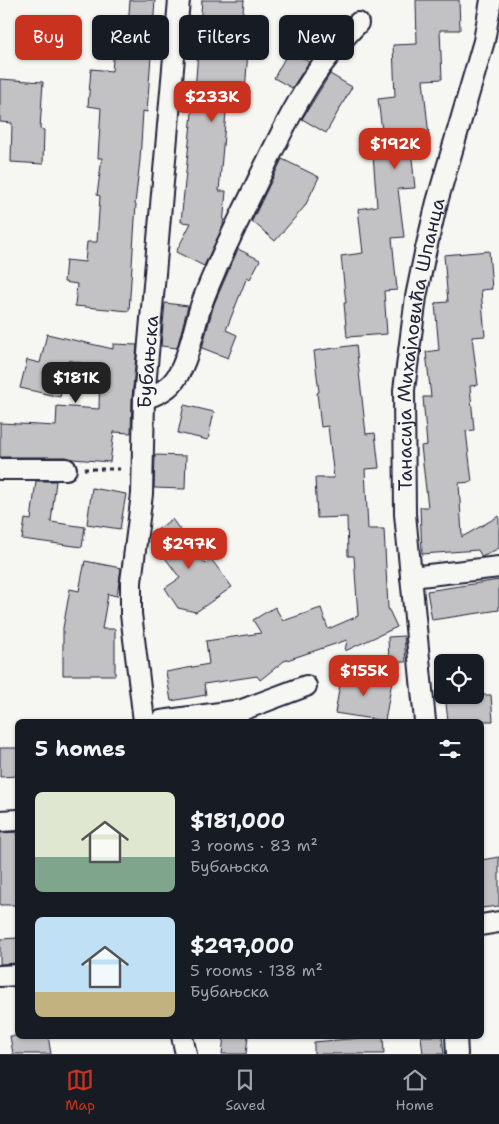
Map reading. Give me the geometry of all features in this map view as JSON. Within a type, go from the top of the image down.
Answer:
[{"type":"street","name":"Бубањска","points":[[144,719],[131,606],[131,582],[142,494],[144,399],[179,0]]},
{"type":"street","name":"Танасија Михајловића Шпанца","points":[[425,719],[405,514],[404,390],[408,352],[425,253],[437,202],[484,41],[491,0]]},
{"type":"street","points":[[144,399],[160,393],[171,385],[178,374],[184,362],[203,300],[236,224],[287,122],[314,76],[358,23]]},
{"type":"street","points":[[0,470],[66,469]]},
{"type":"street","points":[[411,577],[499,567]]},
{"type":"street","points":[[176,719],[242,710],[306,686]]},
{"type":"street","points":[[0,821],[15,820]]},
{"type":"street","points":[[484,924],[499,922]]},
{"type":"street","points":[[0,976],[15,975]]},
{"type":"street","points":[[183,1039],[186,1054]]},
{"type":"street","points":[[456,1039],[457,1054]]},
{"type":"path","points":[[66,469],[144,469]]},
{"type":"building","points":[[130,0],[155,0],[154,15],[129,15]]},
{"type":"building","points":[[202,0],[244,0],[243,15],[201,15]]},
{"type":"building","points":[[416,0],[459,0],[460,30],[440,30],[442,79],[423,80],[429,136],[410,139],[415,188],[398,189],[404,237],[392,238],[397,290],[384,291],[387,334],[347,337],[344,303],[346,303],[341,256],[363,253],[358,209],[377,206],[373,155],[385,154],[378,99],[395,97],[393,45],[417,44]]},
{"type":"building","points":[[113,60],[151,60],[147,112],[143,111],[129,311],[75,306],[77,284],[64,282],[66,260],[85,262],[87,242],[97,242],[100,196],[97,195],[102,158],[98,158],[101,108],[88,106],[91,69],[112,71]]},
{"type":"building","points":[[197,60],[247,60],[245,92],[228,90],[219,191],[226,191],[223,226],[204,266],[176,252],[191,223],[181,222]]},
{"type":"building","points":[[284,60],[306,60],[309,62],[292,88],[274,78]]},
{"type":"building","points":[[330,74],[352,87],[326,133],[302,119]]},
{"type":"building","points":[[0,79],[43,82],[40,129],[44,130],[43,164],[11,162],[12,123],[0,122]]},
{"type":"building","points":[[282,159],[319,177],[305,206],[275,241],[252,221]]},
{"type":"building","points":[[238,249],[260,260],[250,279],[247,277],[226,330],[237,335],[228,358],[202,348],[214,304]]},
{"type":"building","points":[[489,251],[492,289],[481,290],[485,336],[472,337],[478,385],[470,386],[474,430],[466,431],[472,482],[459,483],[462,537],[499,516],[499,548],[482,557],[478,550],[422,554],[420,507],[428,507],[421,446],[427,445],[423,397],[431,397],[426,352],[439,350],[435,303],[448,302],[444,255]]},
{"type":"building","points":[[165,303],[188,306],[177,348],[161,346]]},
{"type":"building","points":[[47,334],[113,349],[113,344],[137,345],[131,433],[114,432],[110,462],[66,457],[0,457],[0,423],[56,426],[57,406],[99,409],[100,368],[69,360],[60,397],[20,388],[27,360],[40,363]]},
{"type":"building","points":[[356,345],[366,434],[375,433],[379,468],[365,469],[368,529],[384,529],[388,608],[397,627],[345,651],[347,640],[284,661],[260,680],[257,676],[204,684],[206,695],[171,701],[166,672],[209,664],[206,641],[261,633],[253,620],[275,607],[283,621],[321,608],[328,629],[358,616],[354,556],[348,556],[347,517],[317,518],[315,478],[334,478],[328,426],[321,427],[314,351]]},
{"type":"building","points":[[184,405],[214,412],[208,440],[178,433]]},
{"type":"building","points":[[155,455],[186,456],[185,489],[154,488]]},
{"type":"building","points":[[36,481],[56,481],[51,522],[85,527],[82,547],[22,539],[25,519],[31,520]]},
{"type":"building","points":[[92,488],[126,494],[120,529],[87,524]]},
{"type":"building","points":[[172,519],[205,564],[211,559],[232,587],[196,612],[178,608],[165,588],[180,578],[149,536]]},
{"type":"building","points":[[85,561],[121,568],[117,596],[108,594],[102,629],[115,629],[115,675],[63,675],[63,628],[70,589],[79,591]]},
{"type":"building","points":[[499,580],[499,610],[432,620],[427,591]]},
{"type":"building","points":[[404,636],[406,662],[389,662],[388,637]]},
{"type":"building","points":[[342,673],[392,681],[385,719],[372,719],[335,713]]},
{"type":"building","points":[[484,695],[491,695],[493,721],[484,721],[484,719],[448,719],[446,704],[484,704]]},
{"type":"building","points":[[0,748],[15,748],[15,776],[0,777]]},
{"type":"building","points":[[15,832],[15,905],[0,905],[0,833]]},
{"type":"building","points":[[499,857],[499,906],[484,908],[484,860]]},
{"type":"building","points":[[15,938],[15,963],[0,964],[0,939]]},
{"type":"building","points":[[10,1036],[15,1036],[15,1039],[48,1039],[51,1054],[13,1054]]},
{"type":"building","points":[[224,1039],[248,1039],[246,1054],[222,1054]]},
{"type":"building","points":[[348,1039],[383,1039],[384,1054],[314,1054],[314,1042]]},
{"type":"building","points":[[421,1039],[442,1039],[444,1054],[423,1054]]}]
